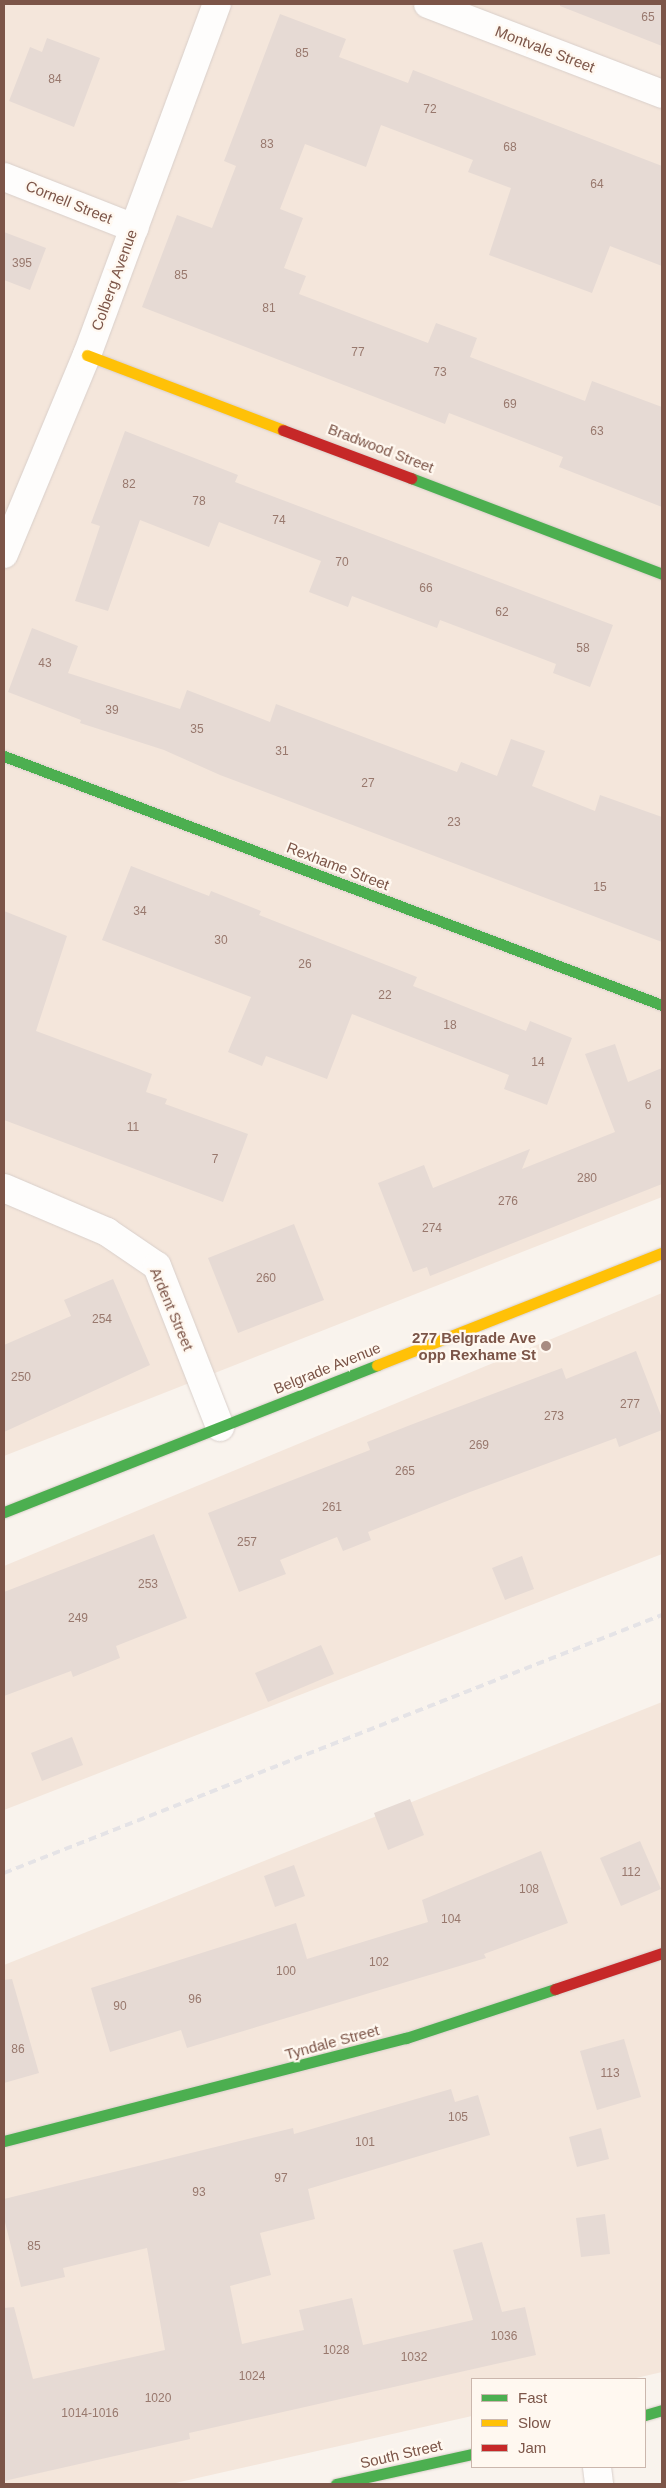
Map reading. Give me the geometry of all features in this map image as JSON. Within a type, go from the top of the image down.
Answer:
[{"type":"street","name":"Colberg Avenue","points":[[4,554],[87,356],[217,4]]},
{"type":"street","name":"Montvale Street","points":[[428,4],[662,94]]},
{"type":"street","name":"Cornell Street","points":[[4,177],[134,228]]},
{"type":"street","name":"Bradwood Street","points":[[87,356],[662,574]]},
{"type":"street","name":"Rexhame Street","points":[[4,756],[662,1005]]},
{"type":"street","name":"Ardent Street","points":[[4,1188],[107,1232],[157,1266],[220,1427]]},
{"type":"street","name":"Belgrade Avenue","points":[[4,1512],[662,1253]]},
{"type":"street","name":"Tyndale Street","points":[[4,2142],[406,2038],[662,1953]]},
{"type":"street","points":[[646,2414],[662,2410]]},
{"type":"street","name":"South Street","points":[[336,2484],[471,2454]]},
{"type":"street","points":[[597,2468],[599,2484]]},
{"type":"shaded area","points":[[4,4],[662,4],[662,1197],[4,1456]]},
{"type":"shaded area","points":[[662,1293],[662,1554],[4,1810],[4,1566]]},
{"type":"shaded area","points":[[662,1702],[662,2372],[636,2378],[471,2378],[471,2416],[171,2484],[4,2484],[4,1965]]},
{"type":"building","points":[[560,4],[662,4],[662,46],[560,6]]},
{"type":"building","points":[[280,14],[346,39],[339,57],[408,83],[413,70],[662,166],[662,266],[610,246],[592,293],[489,255],[511,188],[468,172],[473,160],[381,125],[366,167],[305,144],[280,209],[303,218],[284,268],[306,276],[299,294],[428,343],[436,323],[477,338],[470,357],[585,401],[592,381],[662,407],[662,507],[559,467],[563,457],[449,413],[445,424],[142,307],[177,215],[212,228],[236,166],[224,161]]},
{"type":"building","points":[[47,38],[100,58],[74,127],[9,101],[30,47],[42,52]]},
{"type":"building","points":[[4,232],[46,248],[30,290],[4,280]]},
{"type":"building","points":[[125,431],[238,475],[235,482],[613,625],[590,687],[553,673],[556,664],[440,620],[437,628],[352,596],[348,607],[309,592],[321,561],[219,522],[209,547],[140,520],[108,611],[75,601],[100,526],[91,523]]},
{"type":"building","points":[[32,628],[78,646],[68,673],[180,709],[187,690],[270,722],[276,704],[457,772],[461,762],[497,776],[511,739],[545,751],[532,786],[595,811],[600,795],[662,817],[662,942],[220,775],[164,750],[80,723],[81,720],[8,692]]},
{"type":"building","points":[[131,866],[209,896],[211,891],[261,911],[259,915],[417,977],[413,986],[526,1031],[530,1021],[572,1038],[547,1105],[504,1089],[509,1075],[352,1014],[327,1079],[266,1056],[262,1066],[228,1052],[251,997],[102,940]]},
{"type":"building","points":[[4,911],[67,936],[36,1031],[152,1074],[146,1092],[167,1099],[165,1104],[248,1134],[223,1202],[4,1120]]},
{"type":"building","points":[[615,1044],[628,1082],[662,1068],[662,1184],[430,1276],[427,1267],[413,1272],[378,1183],[424,1165],[433,1188],[530,1149],[522,1169],[615,1132],[585,1054]]},
{"type":"building","points":[[294,1224],[324,1300],[238,1333],[208,1258]]},
{"type":"building","points":[[113,1279],[150,1365],[4,1432],[4,1345],[71,1316],[64,1300]]},
{"type":"building","points":[[636,1351],[662,1418],[662,1430],[619,1447],[616,1438],[470,1492],[368,1532],[371,1540],[343,1551],[337,1537],[280,1560],[286,1574],[239,1592],[208,1513],[370,1450],[367,1442],[413,1424],[562,1368],[566,1379]]},
{"type":"building","points":[[154,1534],[187,1618],[116,1646],[120,1658],[73,1677],[71,1671],[4,1696],[4,1592]]},
{"type":"building","points":[[522,1556],[534,1589],[505,1600],[492,1568]]},
{"type":"building","points":[[321,1645],[334,1674],[268,1702],[255,1673]]},
{"type":"building","points":[[72,1737],[83,1765],[42,1781],[31,1753]]},
{"type":"building","points":[[410,1799],[424,1835],[388,1850],[374,1813]]},
{"type":"building","points":[[640,1841],[661,1889],[621,1906],[600,1858]]},
{"type":"building","points":[[541,1851],[568,1923],[484,1954],[486,1958],[187,2048],[181,2030],[110,2052],[91,1988],[296,1923],[307,1959],[428,1922],[422,1900]]},
{"type":"building","points":[[294,1865],[305,1896],[275,1907],[264,1876]]},
{"type":"building","points":[[12,1979],[39,2073],[4,2083],[4,1980]]},
{"type":"building","points":[[624,2039],[641,2097],[597,2110],[580,2051]]},
{"type":"building","points":[[451,2089],[455,2102],[478,2095],[490,2135],[308,2189],[315,2219],[260,2233],[271,2275],[230,2286],[242,2344],[304,2330],[299,2310],[352,2298],[363,2345],[473,2320],[453,2250],[482,2242],[502,2312],[525,2307],[536,2355],[189,2433],[190,2439],[4,2481],[4,2308],[14,2307],[33,2379],[165,2350],[147,2248],[63,2268],[65,2277],[21,2287],[4,2218],[4,2199],[293,2128],[294,2134]]},
{"type":"building","points":[[601,2128],[609,2159],[577,2167],[569,2137]]},
{"type":"building","points":[[605,2214],[610,2254],[581,2257],[576,2218]]},
{"type":"railway","points":[[4,1873],[662,1615]]},
{"type":"traffic: fast","points":[[411,478],[662,574]]},
{"type":"traffic: fast","points":[[4,756],[662,1005]]},
{"type":"traffic: fast","points":[[4,1512],[377,1365]]},
{"type":"traffic: fast","points":[[4,2141],[406,2038],[555,1989]]},
{"type":"traffic: fast","points":[[646,2415],[662,2410]]},
{"type":"traffic: fast","points":[[336,2484],[471,2454]]},
{"type":"traffic: slow","points":[[87,355],[283,430]]},
{"type":"traffic: slow","points":[[377,1365],[662,1253]]},
{"type":"traffic: jam","points":[[283,430],[411,478]]},
{"type":"traffic: jam","points":[[555,1989],[662,1953]]},
{"type":"place","name":"277 Belgrade Ave opp Rexhame St","points":[[546,1346]]}]
